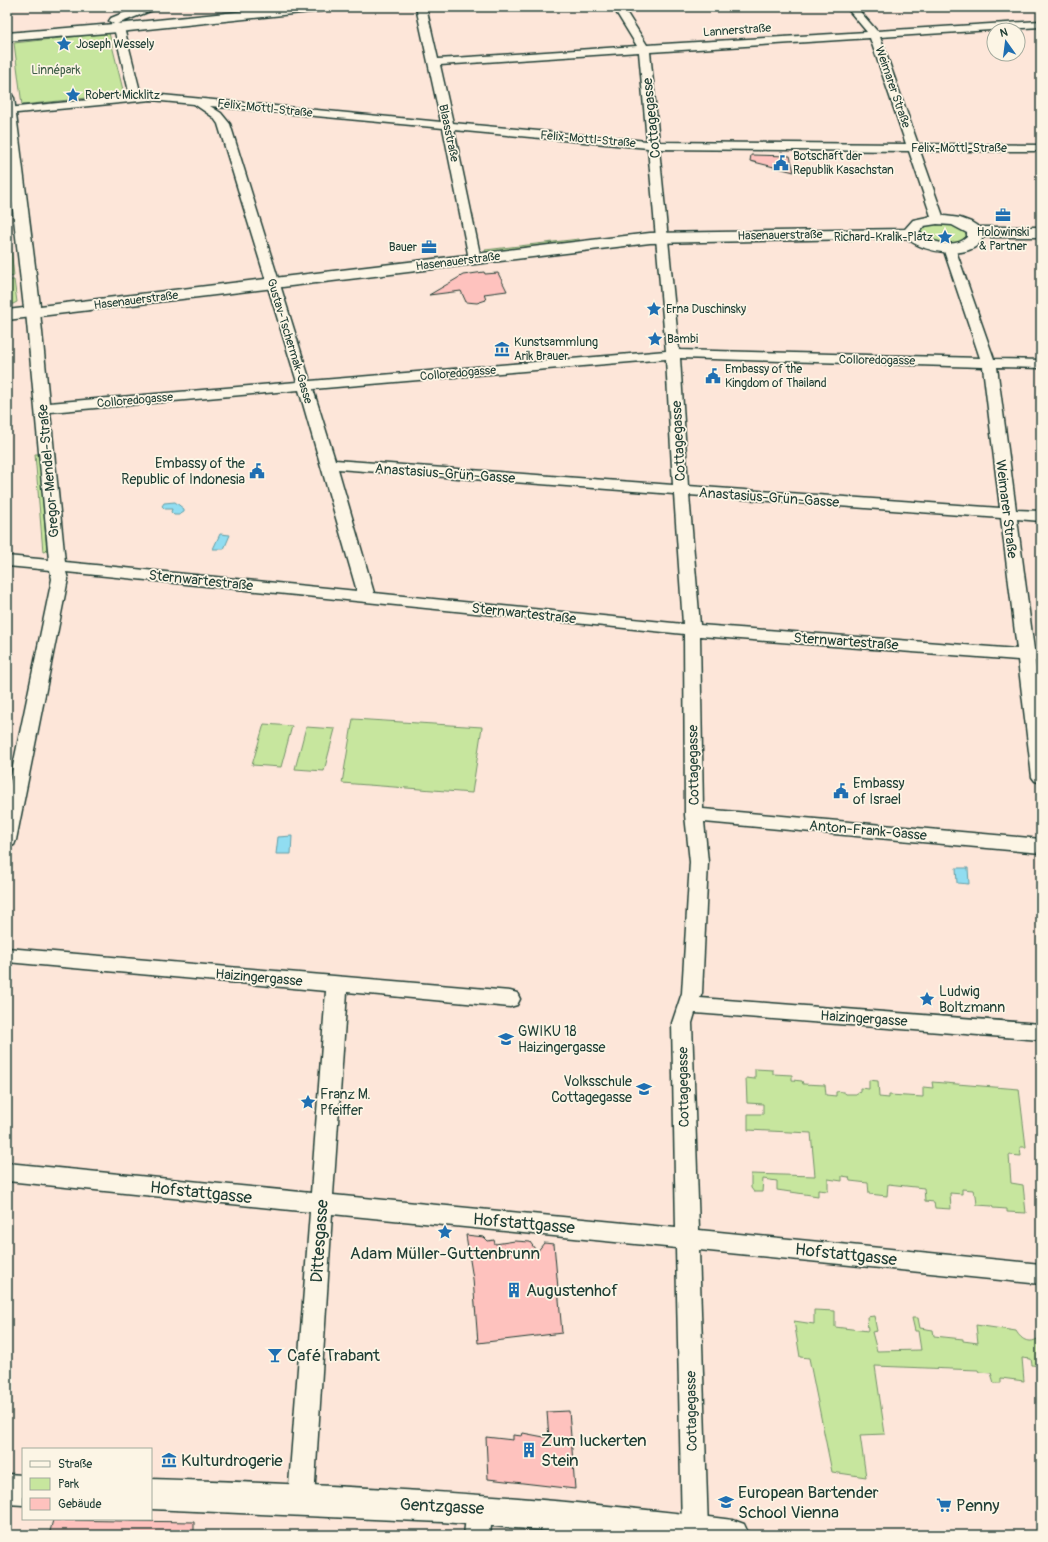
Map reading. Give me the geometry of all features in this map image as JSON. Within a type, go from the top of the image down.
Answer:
[{"type":"street","points":[[73,31],[107,24],[149,7]]},
{"type":"street","points":[[7,37],[119,28],[321,7]]},
{"type":"street","name":"Blaasstraße","points":[[421,7],[448,127],[475,259]]},
{"type":"street","name":"Cottagegasse","points":[[618,7],[644,49],[673,354],[681,491],[692,630],[694,815],[699,862],[692,993],[682,1023],[682,1034],[694,1530]]},
{"type":"street","name":"Weimarer Straße","points":[[851,7],[874,34],[938,219]]},
{"type":"street","name":"Lannerstraße","points":[[434,62],[1041,24]]},
{"type":"street","points":[[119,28],[136,98]]},
{"type":"street","name":"Felix-Mottl-Straße","points":[[8,107],[151,97],[448,127],[654,144],[671,147],[1041,148]]},
{"type":"street","name":"Gustav-Tschermak-Gasse","points":[[192,101],[217,115],[224,124],[272,284],[329,464],[367,596]]},
{"type":"street","name":"Gregor-Mendel-Straße","points":[[7,840],[60,579],[57,566],[33,312],[8,107]]},
{"type":"street","points":[[975,232],[975,238],[971,242],[948,248],[924,244],[910,233],[916,224],[938,219],[962,223],[970,227],[975,232],[1041,232]]},
{"type":"street","name":"Hasenauerstraße","points":[[7,315],[662,237],[910,233]]},
{"type":"street","name":"Weimarer Straße","points":[[948,248],[990,370],[1008,513],[1034,655],[1041,777]]},
{"type":"street","name":"Colloredogasse","points":[[43,408],[673,354],[1041,364]]},
{"type":"street","name":"Anastasius-Grün-Gasse","points":[[329,464],[681,491],[1041,516]]},
{"type":"street","name":"Sternwartestraße","points":[[7,561],[367,596],[692,630],[1034,655]]},
{"type":"street","name":"Anton-Frank-Gasse","points":[[694,815],[1041,846]]},
{"type":"street","name":"Haizingergasse","points":[[7,955],[510,999]]},
{"type":"street","name":"Dittesgasse","points":[[301,1498],[337,984]]},
{"type":"street","name":"Haizingergasse","points":[[688,1005],[1041,1032]]},
{"type":"street","name":"Hofstattgasse","points":[[7,1172],[322,1205],[687,1238],[1041,1274]]},
{"type":"street","points":[[7,1489],[22,1490]]},
{"type":"street","name":"Gentzgasse","points":[[152,1494],[301,1498],[478,1522],[694,1530],[732,1535]]},
{"type":"green space","name":"Linnépark","points":[[109,33],[124,94],[22,105],[14,43]]},
{"type":"green space","points":[[7,212],[14,276],[10,277],[10,280],[14,280],[17,302],[7,305]]},
{"type":"green space","points":[[949,223],[965,230],[967,234],[959,243],[942,244],[927,239],[922,235],[921,229],[929,224]]},
{"type":"green space","points":[[579,239],[580,241],[487,254],[485,250]]},
{"type":"green space","points":[[35,454],[39,454],[47,551],[43,552]]},
{"type":"green space","points":[[353,719],[482,727],[472,793],[342,783]]},
{"type":"green space","points":[[264,724],[292,726],[281,767],[252,765]]},
{"type":"green space","points":[[306,727],[335,729],[324,771],[295,769]]},
{"type":"green space","points":[[755,1069],[773,1070],[773,1074],[792,1075],[792,1080],[802,1081],[803,1084],[825,1085],[826,1095],[836,1096],[836,1092],[840,1091],[846,1094],[856,1094],[860,1091],[860,1088],[869,1089],[869,1080],[878,1081],[879,1097],[889,1098],[889,1095],[923,1097],[923,1087],[933,1088],[932,1082],[1019,1089],[1026,1147],[1020,1147],[1021,1156],[1009,1155],[1011,1183],[1023,1185],[1026,1213],[1007,1212],[1007,1209],[977,1205],[976,1195],[974,1194],[973,1190],[962,1189],[962,1194],[950,1193],[951,1209],[935,1208],[934,1202],[925,1201],[924,1188],[888,1184],[887,1196],[869,1194],[868,1183],[850,1181],[849,1177],[842,1176],[842,1181],[828,1179],[828,1191],[818,1190],[818,1196],[777,1190],[777,1181],[763,1179],[762,1192],[754,1192],[751,1188],[751,1174],[815,1176],[811,1133],[748,1130],[748,1114],[763,1114],[763,1104],[747,1103],[746,1078],[755,1079]]},
{"type":"green space","points":[[814,1310],[835,1311],[835,1327],[868,1331],[867,1317],[874,1316],[877,1331],[872,1332],[877,1351],[921,1350],[918,1331],[915,1331],[912,1318],[918,1318],[920,1328],[933,1330],[934,1336],[963,1339],[963,1341],[978,1343],[976,1325],[1016,1331],[1021,1337],[1029,1341],[1036,1340],[1041,1334],[1041,1366],[1032,1365],[1031,1359],[1022,1358],[1024,1381],[1001,1378],[1001,1383],[994,1383],[991,1373],[979,1372],[978,1370],[875,1366],[885,1434],[860,1435],[866,1477],[832,1472],[809,1358],[800,1357],[794,1321],[814,1324]]},
{"type":"water","points":[[175,502],[184,509],[184,512],[179,515],[174,515],[171,512],[172,509],[165,509],[162,506],[164,503]]},
{"type":"water","points":[[220,534],[230,535],[224,549],[213,549]]},
{"type":"water","points":[[292,836],[291,854],[276,854],[278,837]]},
{"type":"water","points":[[956,868],[968,868],[969,884],[957,883]]},
{"type":"building","points":[[751,155],[790,156],[794,172],[750,161]]},
{"type":"building","points":[[484,272],[485,274],[498,273],[507,291],[484,294],[486,300],[477,303],[466,302],[461,291],[429,295],[463,275]]},
{"type":"building","name":"Augustenhof","points":[[466,1235],[484,1237],[488,1241],[494,1240],[495,1244],[515,1241],[530,1242],[537,1252],[544,1243],[554,1244],[562,1333],[478,1343],[473,1279]]},
{"type":"building","name":"Zum luckerten Stein","points":[[569,1411],[575,1489],[488,1479],[486,1437],[513,1440],[513,1435],[522,1436],[523,1433],[549,1438],[547,1412]]},
{"type":"building","points":[[53,1520],[194,1522],[194,1535],[49,1535]]},
{"type":"place","name":"Joseph Wessely","points":[[64,44]]},
{"type":"place","name":"Robert Micklitz","points":[[73,95]]},
{"type":"place","name":"Botschaft der Republik Kasachstan","points":[[781,163]]},
{"type":"place","name":"Holowinski & Partner","points":[[1003,215]]},
{"type":"place","name":"Richard-Kralik-Platz","points":[[945,237]]},
{"type":"place","name":"Bauer","points":[[429,247]]},
{"type":"place","name":"Erna Duschinsky","points":[[654,309]]},
{"type":"place","name":"Bambi","points":[[655,339]]},
{"type":"place","name":"Kunstsammlung Arik Brauer","points":[[502,349]]},
{"type":"place","name":"Embassy of the Kingdom of Thailand","points":[[713,376]]},
{"type":"place","name":"Embassy of the Republic of Indonesia","points":[[257,471]]},
{"type":"place","name":"Embassy of Israel","points":[[841,791]]},
{"type":"place","name":"Ludwig Boltzmann","points":[[927,999]]},
{"type":"place","name":"GWIKU 18 Haizingergasse","points":[[506,1039]]},
{"type":"place","name":"Volksschule Cottagegasse","points":[[644,1089]]},
{"type":"place","name":"Franz M. Pfeiffer","points":[[308,1102]]},
{"type":"place","name":"Adam Müller-Guttenbrunn","points":[[445,1232]]},
{"type":"place","name":"Augustenhof","points":[[514,1290]]},
{"type":"place","name":"Café Trabant","points":[[275,1355]]},
{"type":"place","name":"Zum luckerten Stein","points":[[529,1450]]},
{"type":"place","name":"Kulturdrogerie","points":[[169,1460]]},
{"type":"place","name":"European Bartender School Vienna","points":[[726,1502]]},
{"type":"place","name":"Penny","points":[[944,1505]]}]
